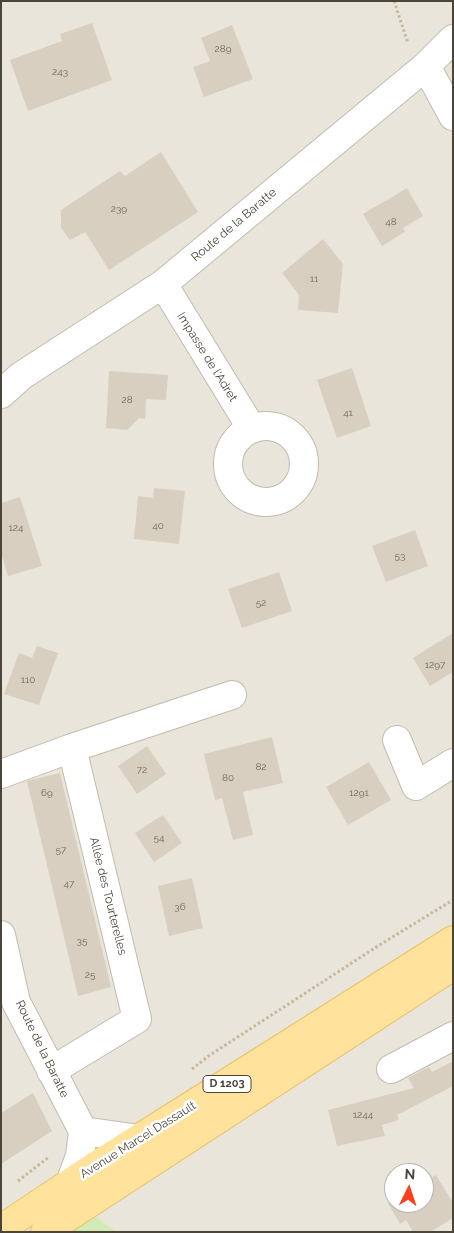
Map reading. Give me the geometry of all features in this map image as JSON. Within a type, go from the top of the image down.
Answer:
[{"type":"main road","name":"Avenue Marcel Dassault","points":[[1,1229],[138,1139],[453,940]]},
{"type":"main road","name":"Avenue Marcel Dassault","points":[[45,1232],[453,966]]},
{"type":"street","name":"Route de la Baratte","points":[[1,394],[21,376],[163,284],[426,66],[453,40]]},
{"type":"street","points":[[426,66],[453,116]]},
{"type":"street","name":"Impasse de l'Adret","points":[[163,284],[252,429]]},
{"type":"street","points":[[1,774],[72,748],[232,695]]},
{"type":"street","points":[[396,740],[416,786],[453,763]]},
{"type":"street","name":"Allée des Tourterelles","points":[[51,1070],[137,1019],[72,748]]},
{"type":"street","name":"Route de la Baratte","points":[[1,935],[9,1005],[51,1070],[83,1131]]},
{"type":"street","points":[[391,1069],[453,1036]]},
{"type":"street","points":[[70,1183],[80,1156],[83,1131],[138,1139]]},
{"type":"path","points":[[394,1],[407,42],[426,66]]},
{"type":"path","points":[[188,1071],[381,944],[453,900]]},
{"type":"shaded area","points":[[1,1],[453,1],[453,1232],[117,1232],[92,1214],[69,1232],[1,1232]]},
{"type":"green space","points":[[92,1214],[117,1232],[69,1232]]},
{"type":"building","points":[[92,23],[112,80],[28,111],[10,60],[62,41],[60,34]]},
{"type":"building","points":[[232,25],[253,79],[204,97],[193,67],[210,61],[201,38]]},
{"type":"building","points":[[161,152],[198,212],[109,270],[85,232],[70,240],[61,228],[61,210],[120,171],[125,176]]},
{"type":"building","points":[[407,188],[423,216],[403,228],[405,232],[382,246],[363,214]]},
{"type":"building","points":[[323,239],[343,264],[338,313],[298,310],[299,295],[282,273]]},
{"type":"building","points":[[352,368],[371,426],[337,438],[317,380]]},
{"type":"building","points":[[109,371],[168,375],[166,400],[146,399],[145,419],[139,418],[127,430],[106,428]]},
{"type":"building","points":[[154,488],[185,491],[179,544],[134,539],[138,496],[153,498]]},
{"type":"building","points":[[20,497],[42,566],[8,576],[1,553],[1,503]]},
{"type":"building","points":[[415,530],[428,566],[386,582],[372,546]]},
{"type":"building","points":[[279,572],[292,611],[242,628],[228,589]]},
{"type":"building","points":[[453,633],[453,672],[430,686],[413,658]]},
{"type":"building","points":[[37,646],[58,653],[39,705],[4,694],[19,653],[32,658]]},
{"type":"building","points":[[272,737],[283,783],[243,792],[253,835],[233,840],[222,798],[215,800],[204,754]]},
{"type":"building","points":[[147,746],[166,774],[137,794],[118,766]]},
{"type":"building","points":[[369,762],[391,800],[348,825],[326,787]]},
{"type":"building","points":[[60,773],[111,987],[78,996],[27,781]]},
{"type":"building","points":[[163,815],[182,843],[154,862],[135,833]]},
{"type":"building","points":[[192,878],[203,928],[169,936],[158,886]]},
{"type":"building","points":[[453,1061],[453,1086],[397,1115],[399,1120],[382,1125],[385,1136],[337,1146],[328,1110],[414,1088],[408,1078],[429,1067],[432,1072]]},
{"type":"building","points":[[33,1093],[52,1131],[1,1164],[1,1113]]},
{"type":"building","points":[[436,1175],[453,1203],[453,1218],[430,1232],[413,1232],[406,1220],[400,1224],[394,1213],[434,1213],[434,1176]]}]
